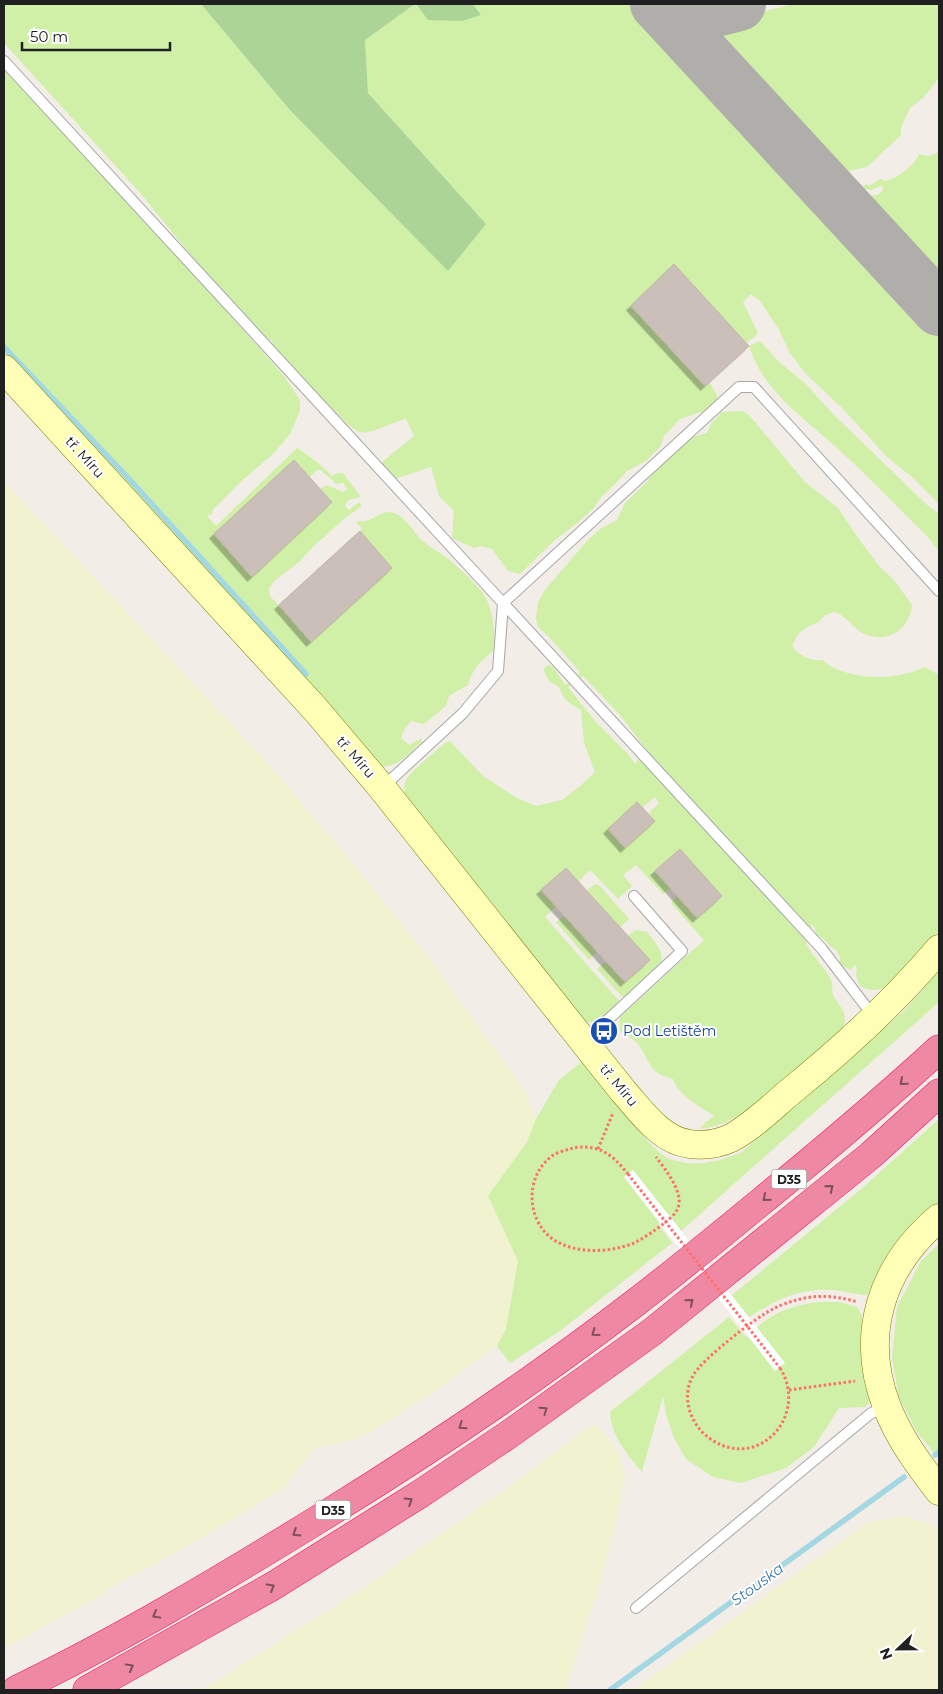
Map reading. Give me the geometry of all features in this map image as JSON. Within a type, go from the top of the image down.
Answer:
[{"type":"highway","name":"D35","points":[[16,1690],[84,1655],[249,1562],[403,1466],[491,1406],[634,1304],[855,1124],[939,1049]]},
{"type":"highway","name":"D35","points":[[87,1690],[272,1586],[420,1494],[508,1435],[652,1332],[870,1155],[939,1094]]},
{"type":"main road","name":"tř. Míru","points":[[4,369],[316,710],[382,788],[624,1091],[661,1130],[679,1142],[700,1145],[717,1143],[730,1138],[753,1123],[802,1083],[874,1018]]},
{"type":"main road","points":[[874,1018],[939,949]]},
{"type":"main road","points":[[939,1218],[919,1238],[888,1282],[878,1309],[874,1340],[878,1377],[886,1406],[906,1444],[939,1491]]},
{"type":"lane","points":[[4,61],[822,949],[874,1018]]},
{"type":"lane","points":[[382,788],[463,714],[498,671],[504,603],[739,387],[754,387],[939,591]]},
{"type":"lane","points":[[584,1041],[682,951],[634,896]]},
{"type":"lane","points":[[636,1608],[870,1414],[886,1406]]},
{"type":"path","points":[[598,1150],[624,1091]]},
{"type":"path","points":[[655,1156],[679,1196],[679,1207],[673,1216],[654,1231],[634,1243],[599,1250],[572,1248],[556,1241],[545,1232],[536,1218],[532,1205],[532,1193],[540,1169],[551,1157],[560,1152],[578,1147],[589,1147],[606,1152],[628,1174],[780,1368],[787,1382],[789,1403],[785,1417],[776,1432],[764,1442],[744,1448],[731,1448],[719,1445],[708,1438],[698,1428],[688,1407],[689,1384],[694,1373],[701,1365],[763,1314],[800,1299],[832,1296],[845,1298],[878,1309]]},
{"type":"path","points":[[789,1390],[878,1377]]},
{"type":"green space","points":[[4,4],[201,4],[289,109],[485,223],[368,93],[365,40],[415,4],[429,20],[481,15],[473,4],[637,4],[694,65],[750,130],[814,194],[838,209],[844,225],[865,241],[869,240],[939,313],[939,504],[912,477],[887,457],[843,409],[805,373],[790,353],[778,328],[760,301],[751,294],[743,302],[758,333],[747,343],[674,264],[631,306],[709,382],[718,400],[704,411],[680,419],[664,436],[660,447],[646,461],[627,471],[602,496],[593,509],[555,540],[520,574],[508,571],[492,549],[481,546],[474,548],[452,538],[454,511],[439,496],[431,467],[386,483],[379,476],[376,467],[414,436],[406,419],[370,432],[354,430],[275,349],[272,341],[251,326],[236,305],[195,260],[141,194],[4,43]]},
{"type":"green space","points":[[201,4],[415,4],[365,40],[368,93],[486,224],[448,271],[289,109]]},
{"type":"green space","points":[[416,4],[473,4],[481,15],[462,21],[428,20]]},
{"type":"green space","points":[[793,4],[939,4],[939,78],[923,98],[910,108],[901,127],[901,135],[867,167],[834,174],[823,161],[813,154],[802,137],[797,140],[797,133],[772,107],[763,110],[755,90],[747,78],[735,70],[728,69],[732,65],[727,59],[721,35],[727,25],[732,24],[739,18]]},
{"type":"green space","points":[[4,66],[197,276],[284,376],[300,400],[300,411],[290,434],[274,453],[237,485],[213,509],[212,514],[207,516],[216,526],[297,448],[316,461],[332,476],[343,473],[361,497],[348,500],[345,506],[349,510],[359,502],[362,506],[344,519],[299,562],[274,581],[269,589],[270,596],[310,641],[392,568],[360,531],[362,528],[356,523],[385,513],[394,513],[403,518],[424,542],[458,567],[482,592],[492,616],[494,650],[478,665],[468,685],[449,696],[446,706],[424,724],[411,721],[404,730],[401,738],[409,745],[422,738],[422,742],[402,760],[391,765],[378,765],[4,357]],"holes":[[[294,460],[310,477],[317,470],[321,470],[336,484],[344,483],[347,489],[343,492],[327,485],[320,489],[332,502],[252,576],[214,534]]]},
{"type":"green space","points":[[939,152],[939,273],[937,281],[939,287],[930,272],[924,272],[922,267],[919,267],[917,261],[912,260],[909,252],[903,249],[880,220],[872,222],[868,219],[876,214],[876,204],[855,207],[855,205],[867,202],[860,200],[868,194],[869,196],[877,195],[883,191],[882,185],[872,190],[866,189],[862,196],[864,185],[867,184],[869,186],[880,179],[883,179],[883,181],[888,180],[898,175],[913,164],[919,154],[929,156]]},
{"type":"green space","points":[[760,341],[779,362],[805,383],[833,414],[926,504],[939,514],[939,552],[928,537],[869,478],[791,408],[766,380],[756,364],[749,346]]},
{"type":"green space","points":[[742,411],[749,415],[805,482],[838,508],[880,567],[894,580],[912,605],[910,616],[904,625],[898,631],[888,636],[873,637],[863,633],[841,615],[834,612],[825,615],[819,622],[807,627],[798,634],[792,646],[805,657],[813,660],[822,660],[833,667],[859,676],[886,677],[913,672],[925,667],[939,675],[939,931],[893,983],[873,990],[860,986],[856,976],[857,968],[855,965],[851,970],[840,965],[840,957],[836,950],[816,935],[815,928],[811,924],[813,937],[806,943],[832,982],[833,995],[842,1008],[845,1019],[843,1029],[777,1090],[758,1104],[739,1116],[719,1125],[700,1129],[714,1116],[685,1096],[673,1079],[665,1077],[654,1070],[639,1045],[620,1031],[620,1017],[704,940],[671,903],[677,896],[697,918],[722,896],[680,849],[655,871],[670,888],[663,894],[636,865],[623,875],[632,886],[618,899],[590,870],[578,882],[566,868],[541,890],[556,906],[545,917],[620,1002],[600,1019],[584,1022],[405,797],[404,788],[406,780],[413,772],[445,743],[450,741],[483,776],[517,798],[536,806],[562,800],[595,772],[584,743],[581,710],[567,701],[558,686],[548,679],[544,668],[549,665],[553,667],[565,685],[576,679],[580,672],[538,627],[536,619],[538,603],[544,591],[587,541],[600,529],[617,520],[625,503],[647,482],[654,471],[667,461],[673,451],[695,436],[707,433],[711,424],[722,412]],"holes":[[[583,676],[620,715],[646,749],[645,753],[635,764],[627,753],[595,721],[568,687]],[[655,797],[659,803],[649,813],[655,821],[625,848],[608,829],[637,803],[642,808]]]},
{"type":"green space","points":[[4,481],[273,769],[361,874],[423,950],[527,1094],[536,1119],[527,1142],[488,1196],[518,1261],[506,1329],[497,1346],[438,1389],[373,1431],[354,1440],[314,1448],[285,1487],[208,1534],[152,1566],[126,1578],[99,1596],[4,1649]]},
{"type":"green space","points":[[595,884],[600,886],[629,919],[620,927],[587,890]]},
{"type":"green space","points":[[564,916],[597,952],[589,960],[556,922]]},
{"type":"green space","points":[[635,930],[647,932],[658,947],[662,959],[661,964],[624,999],[597,969],[606,962],[625,982],[650,961],[628,936]]},
{"type":"green space","points":[[939,971],[939,1002],[681,1231],[669,1214],[658,1224],[672,1243],[560,1331],[510,1363],[497,1346],[506,1329],[518,1261],[488,1196],[527,1142],[536,1119],[559,1080],[584,1060],[637,1130],[661,1153],[670,1159],[689,1163],[707,1163],[725,1159],[742,1152],[904,1011]]},
{"type":"green space","points":[[939,1119],[939,1205],[912,1226],[890,1251],[868,1295],[833,1290],[798,1293],[768,1306],[748,1318],[731,1296],[860,1190]]},
{"type":"green space","points":[[939,1244],[939,1459],[917,1432],[899,1397],[892,1358],[897,1307],[921,1261]]},
{"type":"green space","points":[[818,1302],[839,1302],[857,1307],[862,1315],[864,1372],[870,1402],[865,1407],[839,1408],[814,1447],[786,1468],[741,1483],[713,1477],[686,1459],[674,1438],[666,1415],[663,1396],[642,1472],[617,1437],[613,1429],[610,1412],[729,1317],[746,1337],[771,1317],[787,1309]]},
{"type":"green space","points":[[596,1425],[611,1441],[621,1461],[625,1478],[606,1564],[565,1690],[202,1690],[360,1590],[496,1496],[587,1428]]},
{"type":"green space","points":[[903,1516],[928,1523],[939,1531],[939,1690],[634,1690],[867,1523]]},
{"type":"pier","points":[[633,1170],[785,1363],[775,1371],[624,1177]]},
{"type":"building","points":[[674,264],[749,346],[705,386],[631,306]]},
{"type":"building","points":[[294,460],[332,502],[252,577],[214,534]]},
{"type":"building","points":[[360,531],[392,568],[311,642],[279,605]]},
{"type":"building","points":[[637,802],[655,821],[625,848],[608,829]]},
{"type":"building","points":[[680,849],[722,896],[697,918],[655,871]]},
{"type":"building","points":[[566,868],[650,960],[625,982],[541,890]]},
{"type":"waterway","points":[[4,347],[130,480],[306,674]]},
{"type":"waterway","name":"Stouska","points":[[935,1455],[939,1452]]},
{"type":"waterway","name":"Stouska","points":[[610,1690],[904,1477]]},
{"type":"taxiway","points":[[657,4],[674,12],[685,13],[696,13],[739,4]]},
{"type":"taxiway","points":[[660,7],[939,309]]},
{"type":"place","name":"Pod Letištěm","points":[[604,1031]]}]
